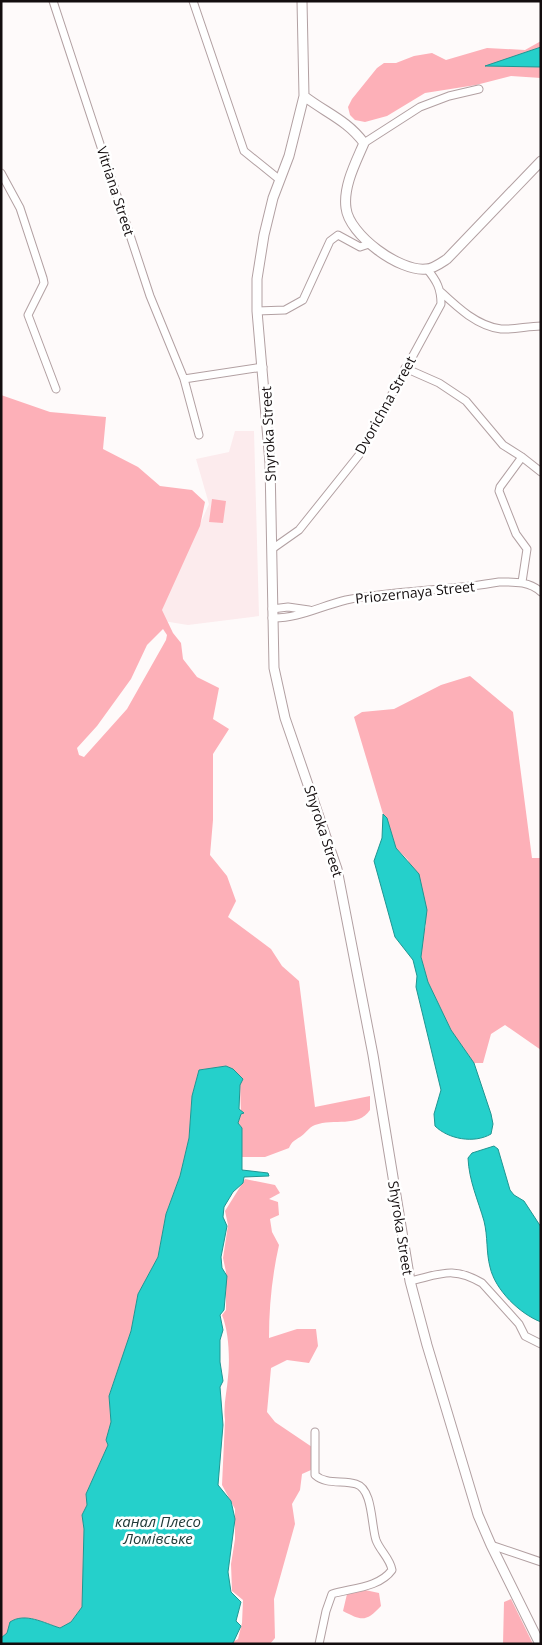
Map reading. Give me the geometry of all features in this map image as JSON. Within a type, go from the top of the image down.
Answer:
[{"type":"main road","name":"Shyroka Street","points":[[302,1],[304,96],[296,134],[274,198],[260,258],[257,311],[270,463],[274,668],[278,689],[339,878],[373,1055],[410,1281],[458,1451],[490,1545],[540,1644]]},
{"type":"main road","points":[[304,96],[323,111],[339,117],[351,126],[364,142],[350,175],[346,208],[350,219],[369,244],[390,260],[408,267],[427,270],[447,259],[541,161]]},
{"type":"street","name":"Vitriana Street","points":[[53,1],[150,296],[184,379],[199,435]]},
{"type":"street","points":[[193,1],[244,151],[280,180]]},
{"type":"street","points":[[364,142],[420,107],[449,96],[479,90]]},
{"type":"street","points":[[1,173],[20,208],[43,278],[44,283],[28,315],[56,389]]},
{"type":"street","points":[[257,311],[286,310],[302,300],[330,240],[338,235],[360,247],[369,244]]},
{"type":"street","points":[[427,270],[436,280],[441,292],[456,306],[476,320],[501,329],[541,326]]},
{"type":"street","name":"Dvorichna Street","points":[[272,549],[299,530],[359,455],[441,304],[441,292]]},
{"type":"street","points":[[184,379],[263,367]]},
{"type":"street","points":[[405,368],[439,383],[466,401],[503,445],[541,472]]},
{"type":"street","points":[[522,457],[500,487],[500,491],[516,534],[526,549],[522,582],[535,587],[541,592]]},
{"type":"street","name":"Priozernaya Street","points":[[272,613],[296,616],[310,610],[347,600],[499,582],[522,582]]},
{"type":"street","points":[[272,613],[293,607],[310,610]]},
{"type":"street","points":[[410,1281],[456,1271],[476,1279],[482,1283],[519,1324],[525,1336],[541,1344]]},
{"type":"street","points":[[315,1432],[315,1475],[326,1480],[356,1484],[364,1490],[369,1503],[376,1541],[389,1560],[392,1570],[386,1577],[369,1585],[332,1594],[326,1611],[320,1644]]},
{"type":"street","points":[[490,1545],[541,1562]]},
{"type":"shaded area","points":[[541,41],[541,78],[511,76],[476,85],[425,93],[387,116],[365,122],[355,120],[350,115],[348,107],[352,99],[377,68],[384,63],[396,63],[414,56],[432,53],[446,60],[487,48],[525,50]]},
{"type":"shaded area","points":[[1,395],[50,412],[106,417],[103,449],[138,467],[160,486],[192,490],[205,502],[200,526],[162,610],[173,633],[181,643],[183,659],[197,677],[219,688],[213,719],[229,729],[213,754],[213,820],[210,855],[227,876],[236,901],[228,917],[271,949],[282,966],[299,981],[315,1107],[370,1096],[370,1110],[365,1116],[352,1121],[322,1123],[313,1126],[293,1141],[289,1148],[265,1157],[241,1157],[242,1128],[238,1123],[241,1114],[240,1085],[226,1066],[199,1070],[192,1096],[189,1138],[180,1176],[166,1214],[158,1257],[138,1294],[131,1331],[109,1396],[111,1423],[106,1440],[108,1445],[86,1494],[87,1505],[82,1515],[84,1529],[82,1607],[71,1622],[60,1628],[28,1618],[22,1618],[10,1623],[7,1633],[1,1638]],"holes":[[[163,629],[167,635],[127,709],[84,757],[79,755],[77,748],[97,726],[131,679],[147,645]]]},
{"type":"shaded area","points":[[235,431],[254,431],[259,616],[188,625],[157,620],[209,504],[196,459],[229,452]]},
{"type":"shaded area","points":[[212,499],[226,501],[223,523],[209,522]]},
{"type":"shaded area","points":[[470,676],[513,712],[532,858],[541,858],[541,1050],[505,1025],[491,1034],[483,1063],[474,1063],[451,1030],[428,982],[421,957],[426,925],[408,860],[396,848],[387,818],[383,814],[354,717],[362,712],[394,709],[441,685]]},
{"type":"shaded area","points":[[245,1179],[275,1185],[280,1193],[269,1199],[278,1202],[279,1215],[270,1219],[272,1232],[279,1245],[271,1291],[269,1338],[297,1329],[316,1329],[318,1346],[309,1363],[287,1360],[271,1368],[267,1412],[275,1422],[312,1447],[311,1470],[302,1474],[300,1490],[292,1504],[295,1524],[274,1599],[275,1638],[270,1644],[229,1644],[238,1639],[242,1623],[243,1600],[232,1591],[231,1564],[235,1539],[235,1509],[222,1485],[224,1409],[229,1362],[228,1337],[222,1315],[226,1310],[226,1272],[223,1258],[228,1225],[225,1211]]},
{"type":"shaded area","points":[[365,1590],[379,1593],[381,1606],[376,1611],[367,1617],[359,1618],[343,1611],[347,1594]]},
{"type":"shaded area","points":[[511,1599],[533,1644],[503,1644],[504,1602]]},
{"type":"water","points":[[541,47],[541,67],[485,66]]},
{"type":"water","points":[[383,814],[387,818],[396,848],[419,874],[427,910],[421,957],[428,982],[451,1030],[474,1063],[493,1124],[491,1134],[484,1137],[461,1139],[447,1134],[435,1126],[434,1114],[441,1090],[416,987],[417,976],[413,960],[395,937],[374,861],[382,838]]},
{"type":"water","name":"канал Плесо Ломівське","points":[[226,1066],[233,1069],[243,1079],[240,1085],[239,1109],[244,1113],[241,1114],[238,1123],[242,1128],[242,1170],[268,1173],[269,1176],[244,1177],[243,1183],[233,1192],[224,1207],[223,1217],[227,1226],[221,1257],[222,1268],[227,1276],[224,1310],[220,1315],[223,1330],[220,1340],[220,1362],[223,1381],[220,1387],[223,1425],[218,1485],[231,1501],[235,1519],[228,1572],[231,1592],[241,1602],[236,1621],[241,1626],[233,1643],[230,1644],[1,1644],[1,1638],[7,1633],[10,1622],[16,1619],[35,1619],[60,1628],[71,1622],[82,1607],[84,1529],[82,1515],[87,1505],[86,1494],[108,1445],[106,1440],[111,1422],[109,1396],[131,1331],[138,1294],[158,1257],[166,1214],[180,1176],[189,1138],[192,1096],[199,1070]]},
{"type":"water","points":[[494,1146],[498,1149],[510,1190],[524,1201],[541,1227],[541,1322],[525,1313],[510,1300],[497,1284],[490,1267],[484,1221],[472,1183],[468,1158],[472,1153]]}]
